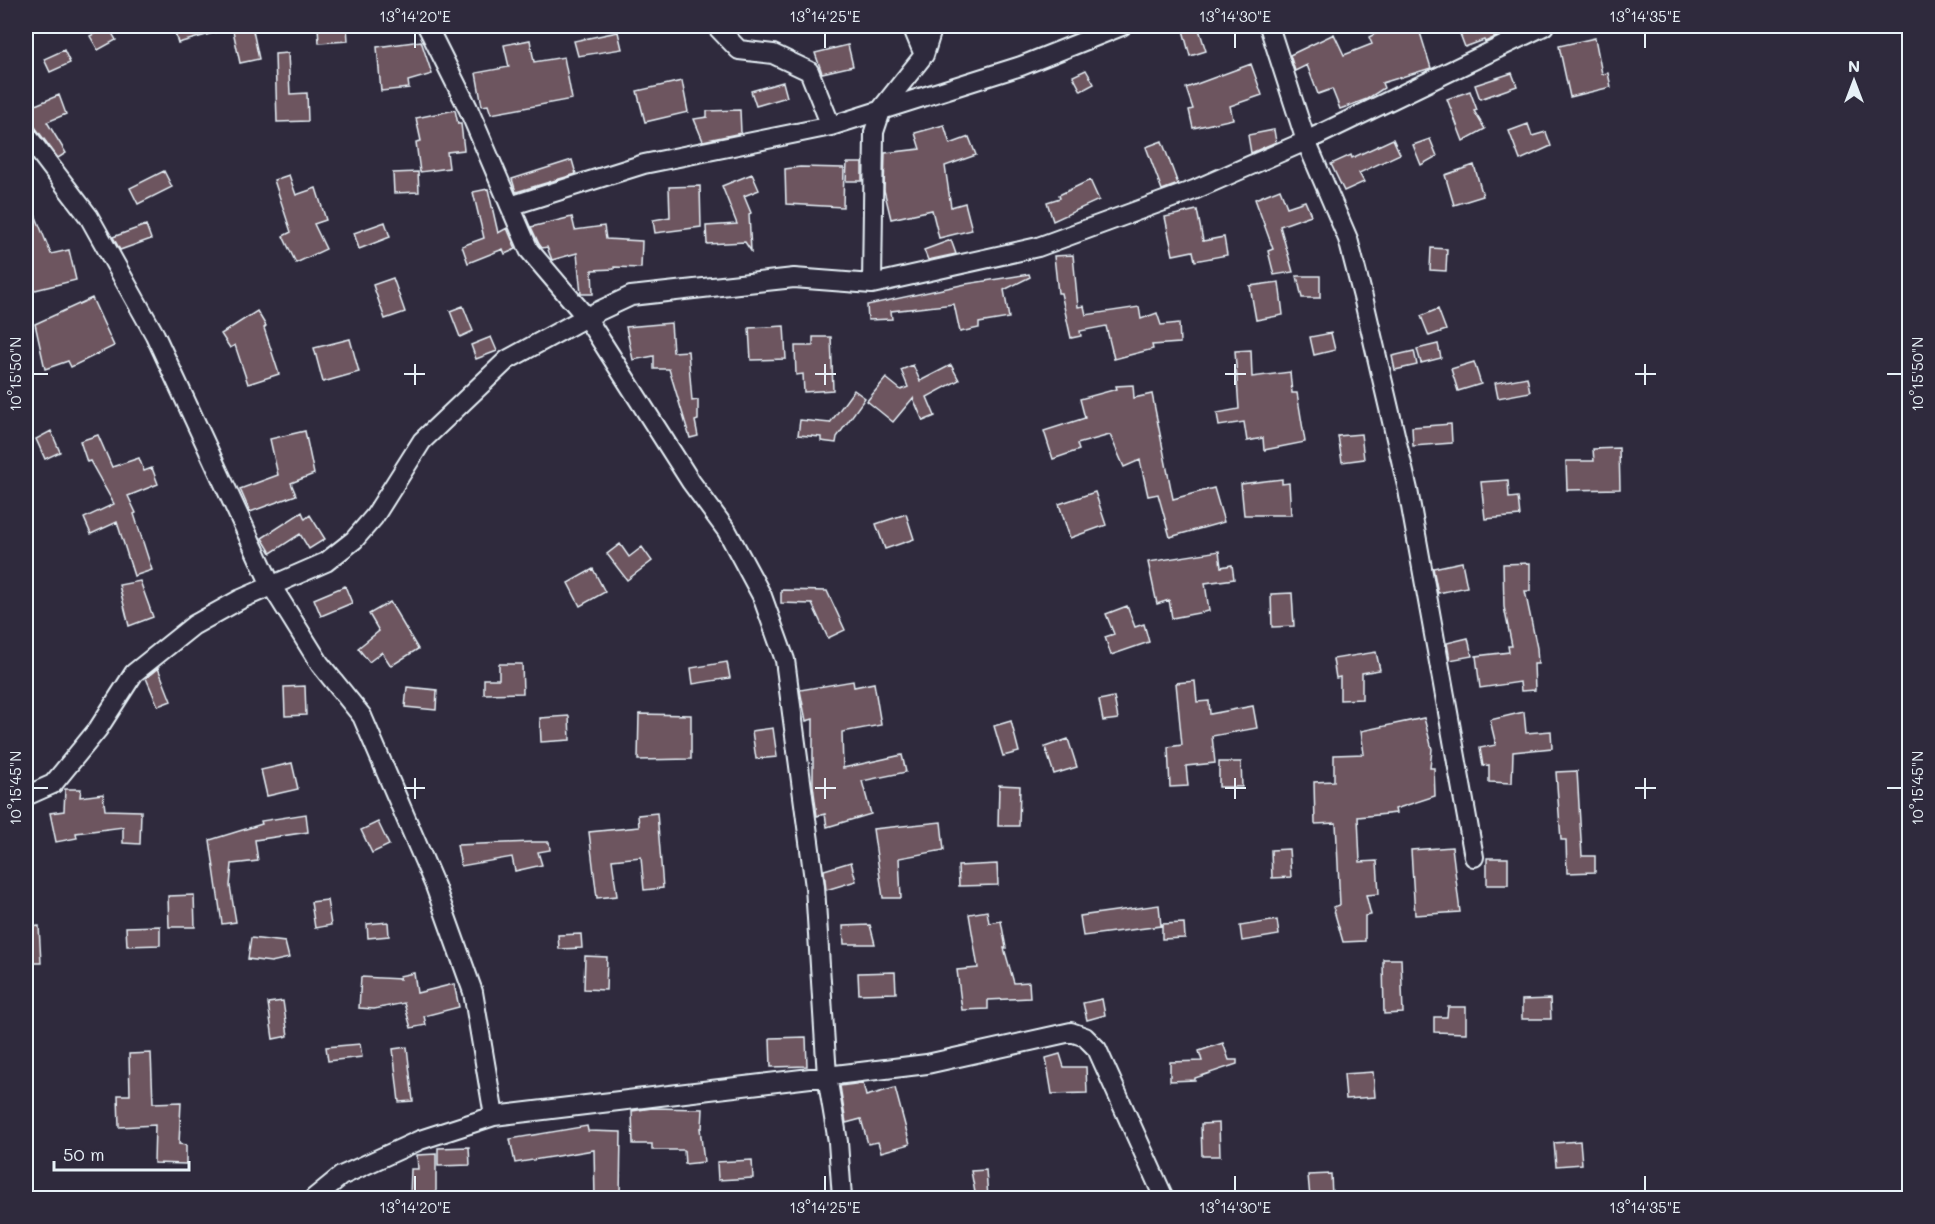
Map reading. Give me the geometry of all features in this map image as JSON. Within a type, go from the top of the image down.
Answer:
[{"type":"street","points":[[427,26],[468,108],[529,250],[586,317],[691,482],[728,531],[762,596],[785,660],[815,887],[827,1076],[838,1142],[842,1198]]},
{"type":"street","points":[[716,26],[739,50],[773,54],[809,71],[831,126]]},
{"type":"street","points":[[912,26],[924,55]]},
{"type":"street","points":[[872,284],[874,132],[882,108],[924,55],[933,26]]},
{"type":"street","points":[[510,206],[644,164],[831,126],[882,108],[1021,66],[1122,26]]},
{"type":"street","points":[[1269,26],[1306,141],[1348,239],[1363,297],[1408,489],[1474,856]]},
{"type":"street","points":[[26,796],[53,784],[98,729],[134,674],[194,625],[271,585],[326,562],[354,540],[374,517],[422,441],[507,360],[586,317],[632,296],[794,278],[872,284],[1038,247],[1194,190],[1306,141],[1544,26]]},
{"type":"street","points":[[26,134],[89,217],[155,335],[271,585],[320,664],[362,716],[435,886],[473,992],[494,1116]]},
{"type":"street","points":[[314,1198],[342,1176],[420,1140],[494,1116],[927,1064],[1071,1032],[1085,1037],[1097,1049],[1164,1198]]},
{"type":"building","points":[[108,26],[116,40],[98,50],[90,36]]},
{"type":"building","points":[[173,26],[224,26],[224,30],[178,43]]},
{"type":"building","points":[[232,26],[252,26],[259,59],[240,63]]},
{"type":"building","points":[[318,26],[347,26],[348,41],[319,43]]},
{"type":"building","points":[[1198,26],[1206,51],[1190,56],[1183,30]]},
{"type":"building","points":[[1390,26],[1418,26],[1431,68],[1382,83],[1384,88],[1367,99],[1340,109],[1332,89],[1318,94],[1307,65],[1295,71],[1290,55],[1334,34],[1344,55],[1372,44],[1369,37]]},
{"type":"building","points":[[1457,26],[1519,26],[1485,42],[1484,40],[1465,47]]},
{"type":"building","points":[[618,32],[622,49],[578,56],[574,41]]},
{"type":"building","points":[[1595,38],[1602,74],[1608,73],[1611,87],[1570,97],[1559,46]]},
{"type":"building","points":[[530,40],[534,62],[564,57],[572,99],[491,114],[488,105],[482,106],[476,73],[509,67],[504,45]]},
{"type":"building","points":[[421,41],[432,74],[408,81],[409,88],[381,91],[377,47]]},
{"type":"building","points":[[848,45],[853,66],[822,73],[815,53]]},
{"type":"building","points":[[64,50],[70,63],[50,72],[44,59]]},
{"type":"building","points":[[288,53],[290,94],[307,93],[308,121],[277,122],[275,54]]},
{"type":"building","points":[[1251,64],[1262,95],[1230,106],[1233,119],[1193,128],[1189,110],[1193,109],[1186,88]]},
{"type":"building","points":[[1086,70],[1094,84],[1081,91],[1073,76]]},
{"type":"building","points":[[1512,73],[1517,86],[1480,99],[1475,85]]},
{"type":"building","points":[[682,81],[688,112],[645,122],[637,91]]},
{"type":"building","points":[[783,82],[787,97],[756,106],[751,91]]},
{"type":"building","points":[[1470,91],[1477,110],[1474,111],[1485,129],[1463,141],[1447,99]]},
{"type":"building","points":[[59,95],[66,114],[47,122],[66,153],[58,158],[35,127],[29,123],[26,109]]},
{"type":"building","points":[[455,110],[458,124],[461,124],[464,150],[447,152],[449,168],[420,172],[416,142],[421,141],[416,118]]},
{"type":"building","points":[[740,110],[741,133],[703,141],[694,119],[707,117],[707,111]]},
{"type":"building","points":[[1528,124],[1532,136],[1546,132],[1551,146],[1520,160],[1509,131]]},
{"type":"building","points":[[944,125],[950,144],[969,137],[976,155],[945,166],[951,207],[965,203],[972,230],[939,238],[932,210],[891,219],[884,190],[885,153],[920,149],[915,133]]},
{"type":"building","points":[[1274,130],[1276,142],[1251,153],[1248,135]]},
{"type":"building","points":[[1393,139],[1400,154],[1359,173],[1364,182],[1344,191],[1331,164],[1351,155],[1352,158]]},
{"type":"building","points":[[1430,139],[1437,156],[1421,165],[1413,145]]},
{"type":"building","points":[[1162,141],[1178,184],[1162,190],[1146,147]]},
{"type":"building","points":[[572,160],[576,174],[516,192],[512,179]]},
{"type":"building","points":[[847,163],[862,163],[862,181],[846,181]]},
{"type":"building","points":[[1474,165],[1483,196],[1454,205],[1445,175]]},
{"type":"building","points":[[844,168],[843,207],[786,204],[785,169]]},
{"type":"building","points":[[164,171],[172,187],[138,204],[130,188]]},
{"type":"building","points":[[418,172],[419,192],[394,193],[393,173]]},
{"type":"building","points":[[752,174],[759,190],[744,196],[751,213],[749,214],[751,251],[745,242],[707,244],[706,226],[737,224],[722,186]]},
{"type":"building","points":[[289,175],[296,195],[316,188],[326,220],[314,224],[326,249],[296,263],[283,236],[291,232],[274,180]]},
{"type":"building","points":[[1090,180],[1099,200],[1053,221],[1047,202],[1060,198],[1059,195]]},
{"type":"building","points":[[700,186],[701,227],[655,233],[653,220],[670,217],[669,187]]},
{"type":"building","points":[[488,189],[498,233],[507,228],[516,249],[505,254],[503,249],[468,263],[462,246],[484,238],[473,192]]},
{"type":"building","points":[[1280,189],[1287,207],[1305,201],[1311,215],[1280,226],[1293,272],[1274,275],[1268,251],[1273,249],[1255,199]]},
{"type":"building","points":[[26,192],[51,254],[69,250],[76,280],[27,292]]},
{"type":"building","points":[[1197,210],[1203,241],[1224,237],[1227,255],[1195,261],[1193,251],[1173,255],[1165,217]]},
{"type":"building","points":[[572,217],[575,230],[604,226],[606,239],[642,241],[641,268],[614,267],[614,269],[592,270],[593,294],[581,294],[577,253],[552,260],[547,247],[542,248],[531,227]]},
{"type":"building","points":[[385,222],[390,237],[359,249],[354,233]]},
{"type":"building","points":[[146,225],[151,239],[120,250],[113,237]]},
{"type":"building","points":[[951,240],[956,254],[928,260],[924,250]]},
{"type":"building","points":[[1431,248],[1447,249],[1446,271],[1430,270]]},
{"type":"building","points":[[1073,255],[1078,307],[1084,306],[1086,315],[1139,307],[1141,319],[1157,313],[1161,325],[1179,323],[1180,343],[1152,345],[1153,349],[1114,359],[1106,326],[1080,331],[1081,336],[1071,338],[1061,293],[1058,293],[1054,256]]},
{"type":"building","points":[[1029,274],[1030,277],[1004,290],[1009,318],[979,323],[979,328],[960,332],[954,304],[891,311],[892,319],[868,320],[867,305],[966,284]]},
{"type":"building","points":[[1297,276],[1320,276],[1320,298],[1302,298]]},
{"type":"building","points":[[393,278],[405,312],[385,319],[373,285]]},
{"type":"building","points":[[1279,282],[1283,315],[1256,320],[1250,286]]},
{"type":"building","points":[[92,298],[114,346],[71,367],[68,361],[45,369],[35,324]]},
{"type":"building","points":[[463,306],[473,331],[460,337],[450,311]]},
{"type":"building","points":[[1438,309],[1446,330],[1429,336],[1421,316]]},
{"type":"building","points":[[257,311],[266,326],[264,328],[279,374],[248,384],[235,345],[230,348],[221,334]]},
{"type":"building","points":[[671,323],[673,352],[688,351],[692,401],[698,400],[698,420],[695,421],[698,436],[690,438],[669,369],[654,369],[654,356],[633,360],[626,327]]},
{"type":"building","points":[[784,326],[786,359],[751,360],[749,328]]},
{"type":"building","points":[[1331,333],[1335,350],[1314,355],[1310,337]]},
{"type":"building","points":[[491,337],[497,351],[476,359],[471,345]]},
{"type":"building","points":[[813,337],[831,337],[833,390],[804,392],[803,374],[796,375],[795,346],[813,346]]},
{"type":"building","points":[[350,339],[359,372],[323,382],[314,348]]},
{"type":"building","points":[[1438,344],[1441,358],[1421,363],[1417,349]]},
{"type":"building","points":[[1251,350],[1252,377],[1290,372],[1292,393],[1297,393],[1305,442],[1264,450],[1263,438],[1247,441],[1244,422],[1219,426],[1217,413],[1239,409],[1235,351]]},
{"type":"building","points":[[1414,351],[1417,365],[1395,370],[1392,356]]},
{"type":"building","points":[[1474,362],[1481,384],[1458,391],[1451,369]]},
{"type":"building","points":[[913,365],[920,381],[951,365],[959,380],[927,397],[935,416],[923,421],[913,398],[893,422],[867,401],[886,378],[901,390],[908,387],[901,370]]},
{"type":"building","points":[[1527,377],[1530,392],[1498,398],[1495,383]]},
{"type":"building","points":[[1133,385],[1134,398],[1152,394],[1173,499],[1214,488],[1224,522],[1170,537],[1158,494],[1148,496],[1140,460],[1124,467],[1110,435],[1077,444],[1079,450],[1053,459],[1044,431],[1085,418],[1080,399],[1117,389],[1116,386]]},
{"type":"building","points":[[854,390],[865,398],[837,437],[836,443],[821,441],[821,437],[798,435],[800,420],[830,423]]},
{"type":"building","points":[[1451,424],[1452,443],[1413,446],[1412,427]]},
{"type":"building","points":[[51,431],[60,452],[45,459],[36,439]]},
{"type":"building","points":[[305,431],[314,474],[291,483],[296,495],[250,512],[240,489],[278,475],[270,439]]},
{"type":"building","points":[[1361,434],[1364,459],[1342,462],[1338,436]]},
{"type":"building","points":[[98,435],[112,467],[139,458],[144,471],[152,468],[158,484],[128,496],[136,513],[134,514],[152,570],[134,576],[117,522],[91,534],[84,518],[114,504],[90,461],[87,462],[80,441]]},
{"type":"building","points":[[1619,448],[1620,489],[1567,490],[1566,461],[1594,461],[1593,449]]},
{"type":"building","points":[[1282,479],[1282,484],[1289,483],[1291,515],[1244,515],[1241,484]]},
{"type":"building","points":[[1508,480],[1509,498],[1518,497],[1520,516],[1485,519],[1481,482]]},
{"type":"building","points":[[1095,492],[1106,525],[1070,538],[1059,504]]},
{"type":"building","points":[[302,512],[305,519],[310,515],[325,539],[309,549],[300,534],[271,553],[262,538]]},
{"type":"building","points":[[906,514],[914,539],[885,549],[876,524]]},
{"type":"building","points":[[620,544],[629,557],[642,547],[652,561],[627,580],[607,554]]},
{"type":"building","points":[[1219,551],[1221,567],[1232,565],[1234,579],[1205,583],[1209,611],[1172,618],[1169,600],[1157,604],[1148,562]]},
{"type":"building","points":[[1462,562],[1467,587],[1438,593],[1433,568]]},
{"type":"building","points":[[1530,563],[1530,591],[1525,591],[1537,648],[1538,664],[1534,664],[1535,690],[1521,691],[1520,682],[1480,688],[1476,656],[1509,652],[1508,646],[1512,646],[1504,607],[1503,564]]},
{"type":"building","points":[[593,569],[605,592],[580,606],[568,583]]},
{"type":"building","points":[[140,581],[153,617],[129,626],[119,585]]},
{"type":"building","points":[[345,586],[352,603],[321,616],[314,599]]},
{"type":"building","points":[[781,590],[827,591],[845,630],[828,638],[812,604],[781,603]]},
{"type":"building","points":[[1292,593],[1294,626],[1272,627],[1271,594]]},
{"type":"building","points":[[390,602],[418,649],[391,666],[382,652],[369,662],[358,648],[379,631],[369,614]]},
{"type":"building","points":[[1127,606],[1135,627],[1144,624],[1149,642],[1111,655],[1105,637],[1114,634],[1106,614]]},
{"type":"building","points":[[1468,638],[1472,656],[1450,660],[1447,643]]},
{"type":"building","points":[[1376,652],[1380,670],[1362,673],[1362,699],[1340,700],[1340,677],[1336,678],[1333,659]]},
{"type":"building","points":[[727,662],[730,678],[693,684],[691,668]]},
{"type":"building","points":[[499,664],[522,664],[523,693],[484,694],[484,679],[499,679]]},
{"type":"building","points":[[158,668],[171,701],[158,706],[146,678]]},
{"type":"building","points":[[853,681],[854,687],[874,683],[881,725],[842,732],[843,768],[902,755],[906,772],[862,781],[871,814],[827,827],[825,814],[817,816],[813,785],[813,719],[806,721],[800,690]]},
{"type":"building","points":[[1195,681],[1197,702],[1209,701],[1210,714],[1253,706],[1257,728],[1212,736],[1215,763],[1186,766],[1188,786],[1170,787],[1168,747],[1182,745],[1176,683]]},
{"type":"building","points":[[305,686],[306,715],[285,716],[284,687]]},
{"type":"building","points":[[407,687],[437,690],[436,710],[405,707]]},
{"type":"building","points":[[1114,697],[1118,719],[1103,721],[1099,700]]},
{"type":"building","points":[[1524,712],[1526,733],[1551,731],[1552,748],[1513,752],[1512,783],[1489,782],[1489,765],[1483,766],[1480,748],[1496,745],[1490,720]]},
{"type":"building","points":[[639,714],[691,715],[691,759],[638,760]]},
{"type":"building","points":[[569,716],[570,740],[541,742],[540,718]]},
{"type":"building","points":[[1424,718],[1432,749],[1430,768],[1434,768],[1435,796],[1395,809],[1396,813],[1358,817],[1360,862],[1377,861],[1379,894],[1366,895],[1371,915],[1365,916],[1365,941],[1343,942],[1333,907],[1340,905],[1336,823],[1315,824],[1314,782],[1334,781],[1334,755],[1364,754],[1361,731]]},
{"type":"building","points":[[1011,721],[1019,752],[1003,756],[994,726]]},
{"type":"building","points":[[773,728],[777,757],[756,759],[752,731]]},
{"type":"building","points":[[1068,739],[1077,767],[1054,774],[1045,747]]},
{"type":"building","points":[[1219,762],[1241,762],[1242,787],[1219,787]]},
{"type":"building","points":[[292,763],[298,789],[267,796],[261,770]]},
{"type":"building","points":[[1577,771],[1582,856],[1595,856],[1595,872],[1567,873],[1566,840],[1561,840],[1556,772]]},
{"type":"building","points":[[999,785],[1020,786],[1019,826],[998,826]]},
{"type":"building","points":[[65,789],[81,789],[80,797],[103,794],[105,810],[141,811],[140,844],[123,843],[123,827],[76,833],[77,838],[56,842],[50,813],[64,811]]},
{"type":"building","points":[[657,813],[663,888],[644,890],[641,857],[612,860],[617,896],[597,898],[589,832],[639,827],[638,815]]},
{"type":"building","points":[[306,814],[308,832],[255,840],[258,861],[232,864],[230,886],[236,922],[222,924],[210,840],[262,824],[261,821]]},
{"type":"building","points":[[378,822],[389,845],[372,853],[361,830]]},
{"type":"building","points":[[941,822],[944,850],[899,858],[901,898],[883,898],[873,829]]},
{"type":"building","points":[[549,842],[550,850],[538,852],[542,865],[515,871],[512,857],[461,866],[457,845]]},
{"type":"building","points":[[1452,847],[1460,912],[1415,915],[1411,850]]},
{"type":"building","points":[[1289,849],[1291,877],[1272,878],[1271,850]]},
{"type":"building","points":[[1487,858],[1508,858],[1508,885],[1487,885]]},
{"type":"building","points":[[851,862],[856,881],[826,890],[824,870]]},
{"type":"building","points":[[997,864],[998,885],[959,886],[958,866]]},
{"type":"building","points":[[194,895],[195,927],[169,927],[168,896]]},
{"type":"building","points":[[327,900],[331,925],[315,928],[311,902]]},
{"type":"building","points":[[1159,905],[1161,926],[1083,936],[1080,916]]},
{"type":"building","points":[[987,911],[989,923],[1001,921],[1006,948],[1004,948],[1014,983],[1029,982],[1030,998],[988,1000],[988,1009],[962,1010],[957,970],[978,968],[969,914]]},
{"type":"building","points":[[1277,920],[1279,935],[1242,941],[1240,926]]},
{"type":"building","points":[[388,922],[389,936],[368,938],[367,924]]},
{"type":"building","points":[[1184,923],[1185,938],[1162,939],[1162,924]]},
{"type":"building","points":[[870,925],[875,944],[844,944],[843,926]]},
{"type":"building","points":[[39,926],[41,963],[26,963],[26,927]]},
{"type":"building","points":[[160,926],[160,945],[127,946],[126,927]]},
{"type":"building","points":[[581,934],[582,948],[559,949],[558,935]]},
{"type":"building","points":[[251,938],[285,942],[289,958],[271,962],[248,959]]},
{"type":"building","points":[[585,956],[607,957],[606,990],[584,989]]},
{"type":"building","points":[[1383,959],[1401,959],[1403,1013],[1384,1014]]},
{"type":"building","points":[[895,972],[896,993],[859,994],[858,973]]},
{"type":"building","points":[[414,973],[417,993],[454,984],[459,1007],[424,1016],[426,1025],[411,1028],[404,1003],[374,1009],[359,1008],[361,977],[400,979],[399,976]]},
{"type":"building","points":[[1102,999],[1105,1015],[1087,1020],[1083,1003]]},
{"type":"building","points":[[1550,999],[1551,1019],[1522,1019],[1522,1000]]},
{"type":"building","points":[[283,1001],[288,1036],[273,1039],[268,1003]]},
{"type":"building","points":[[1448,1007],[1466,1007],[1466,1033],[1434,1032],[1434,1017],[1447,1017]]},
{"type":"building","points":[[806,1037],[807,1066],[771,1067],[770,1038]]},
{"type":"building","points":[[1223,1043],[1229,1060],[1237,1060],[1237,1064],[1195,1078],[1195,1080],[1170,1081],[1170,1062],[1202,1061],[1199,1051]]},
{"type":"building","points":[[360,1044],[362,1057],[328,1061],[326,1047]]},
{"type":"building","points":[[407,1047],[413,1101],[399,1102],[393,1049]]},
{"type":"building","points":[[151,1053],[153,1103],[181,1102],[179,1144],[186,1145],[186,1164],[154,1163],[155,1125],[119,1127],[118,1095],[130,1095],[129,1054]]},
{"type":"building","points":[[1060,1054],[1064,1067],[1086,1067],[1087,1093],[1052,1094],[1046,1058]]},
{"type":"building","points":[[1373,1072],[1375,1097],[1346,1099],[1344,1074]]},
{"type":"building","points":[[863,1083],[866,1096],[895,1088],[910,1144],[881,1152],[878,1142],[868,1144],[861,1119],[846,1123],[840,1086]]},
{"type":"building","points":[[652,1108],[703,1109],[702,1128],[700,1128],[704,1162],[685,1164],[684,1150],[652,1150],[652,1144],[633,1144],[632,1111]]},
{"type":"building","points":[[1219,1123],[1220,1156],[1202,1156],[1201,1124]]},
{"type":"building","points":[[587,1126],[588,1131],[621,1132],[620,1198],[595,1198],[594,1150],[515,1163],[510,1139]]},
{"type":"building","points":[[1580,1141],[1582,1164],[1556,1166],[1554,1143]]},
{"type":"building","points":[[469,1147],[470,1165],[438,1166],[438,1148]]},
{"type":"building","points":[[436,1154],[436,1198],[410,1198],[411,1169],[418,1169],[417,1155]]},
{"type":"building","points":[[752,1160],[753,1178],[718,1180],[717,1162]]},
{"type":"building","points":[[986,1170],[988,1198],[976,1198],[971,1171]]},
{"type":"building","points":[[1331,1174],[1332,1197],[1310,1198],[1308,1175]]}]
